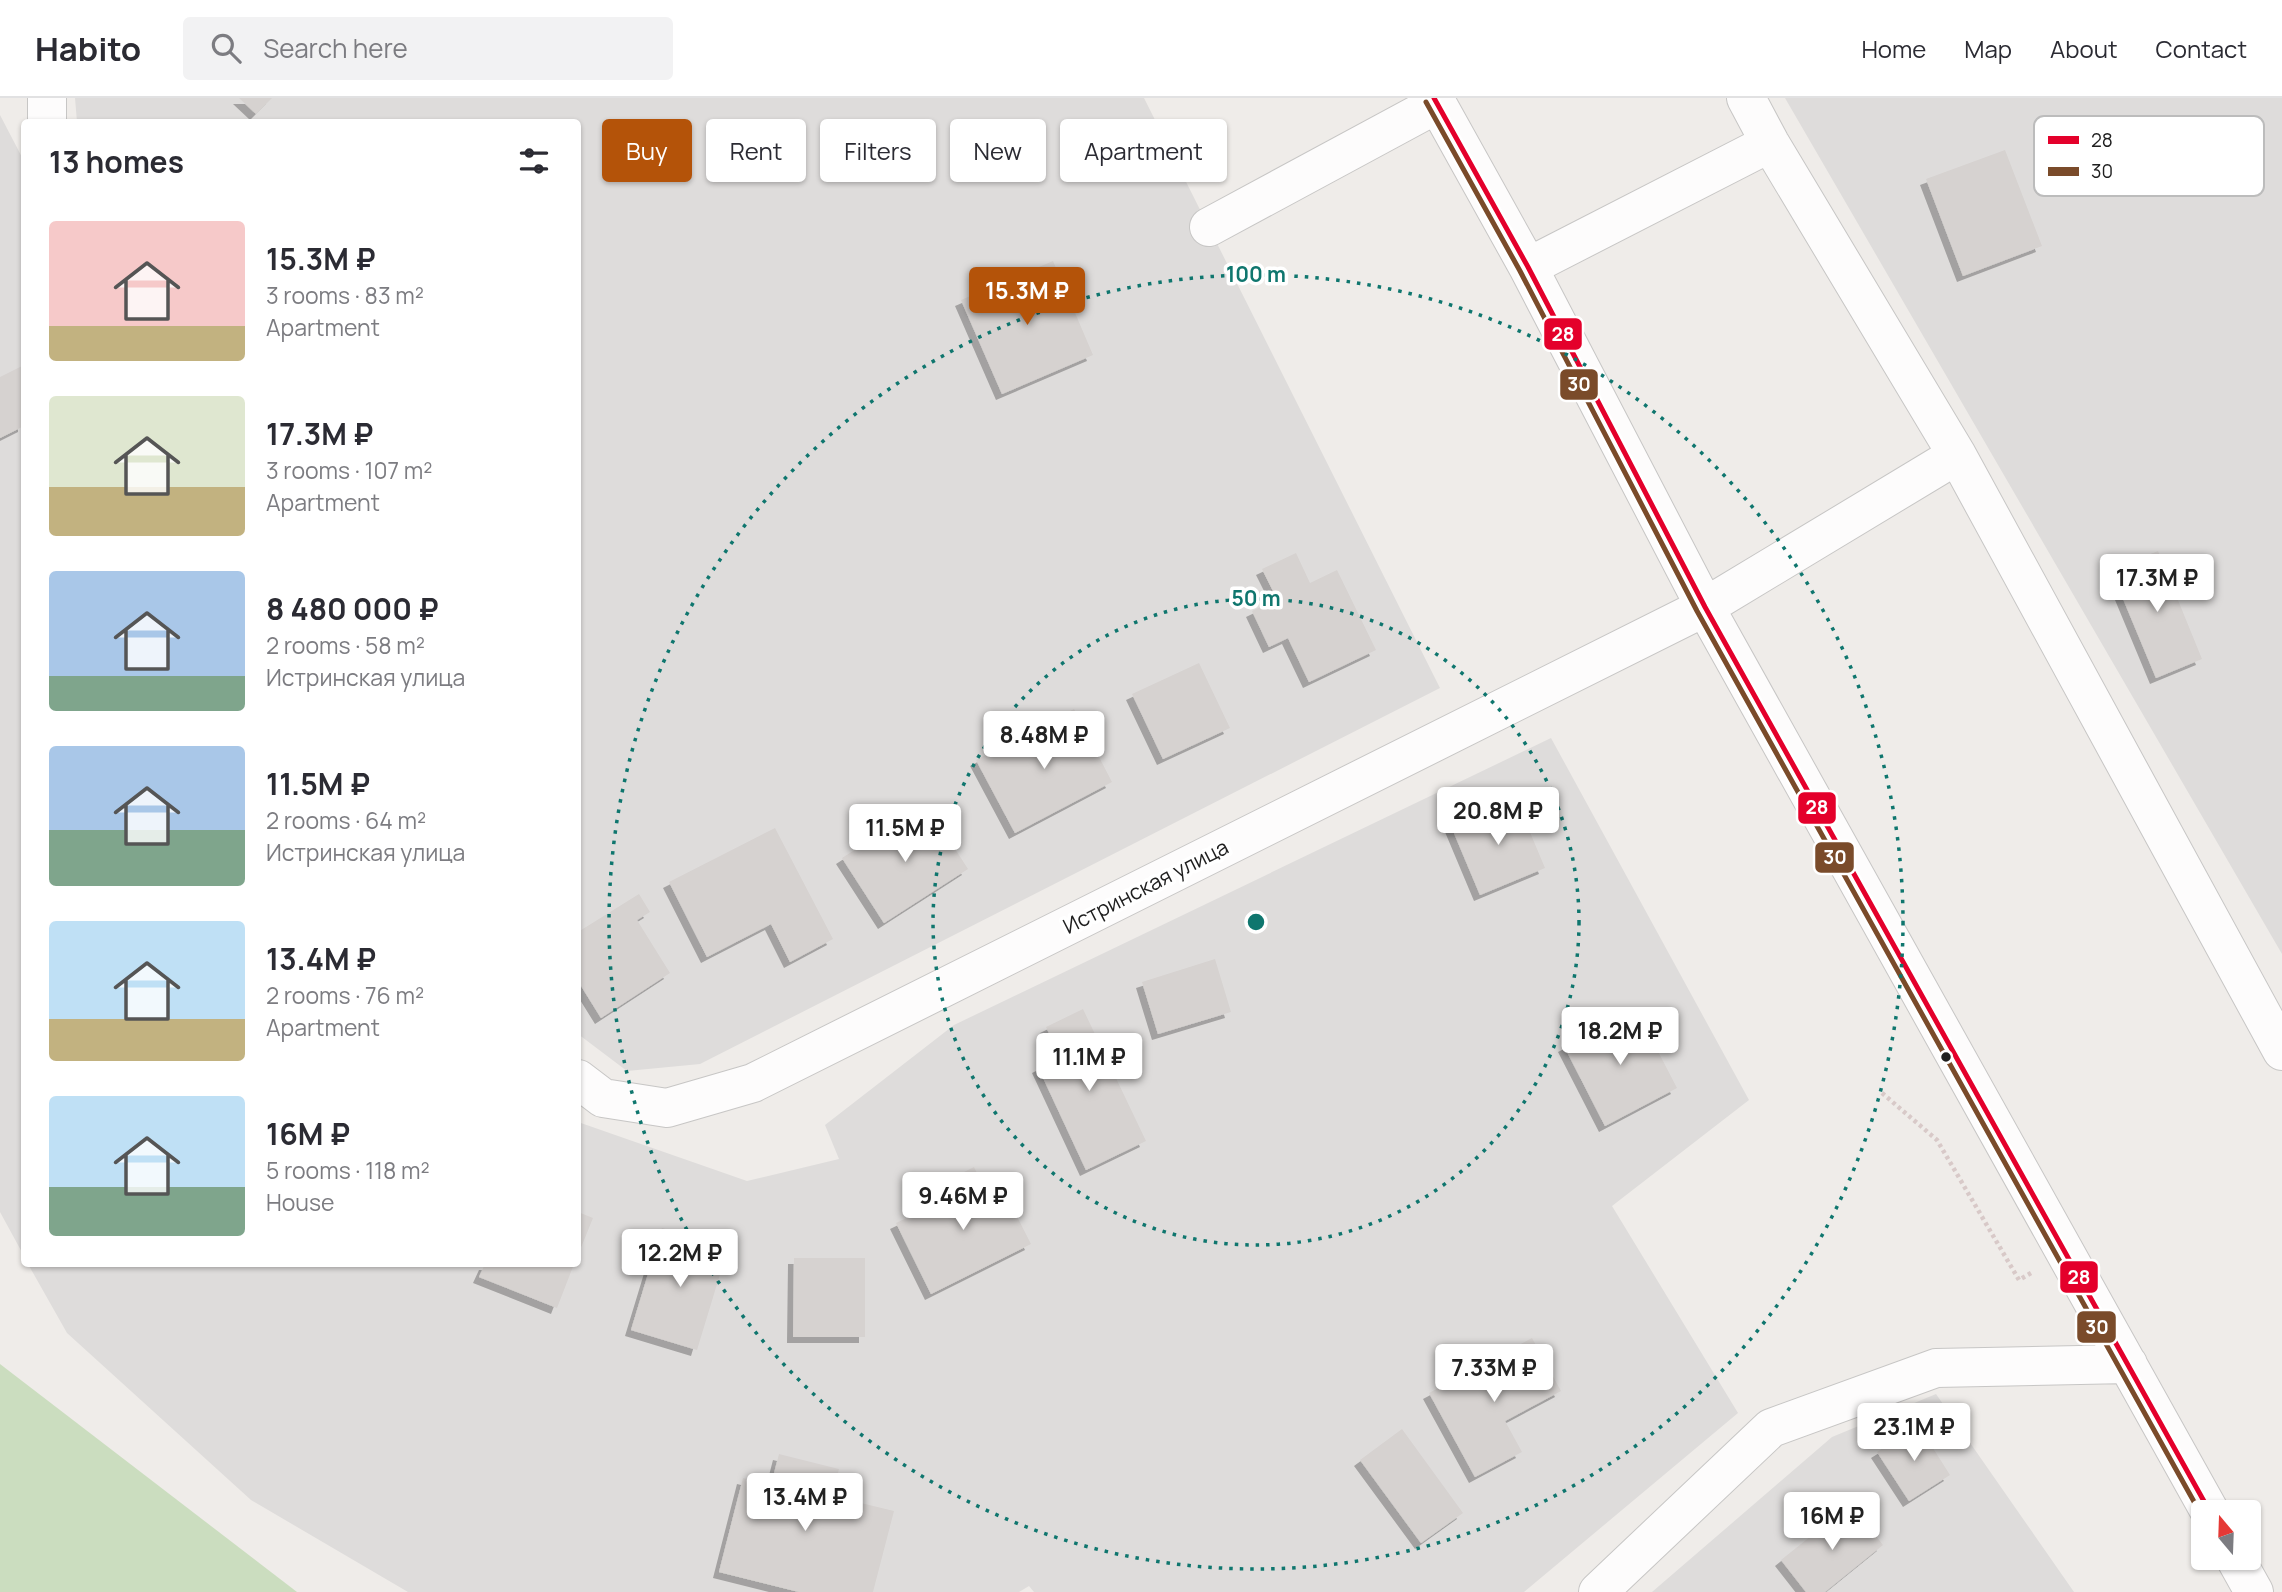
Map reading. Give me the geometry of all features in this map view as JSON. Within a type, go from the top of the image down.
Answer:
[{"type":"street","points":[[47,98],[47,119]]},
{"type":"street","points":[[1746,98],[1770,143],[1958,455],[2282,1051]]},
{"type":"street","points":[[1209,227],[1436,101],[1528,267],[1705,607],[2203,1500]]},
{"type":"street","points":[[1528,267],[1770,143]]},
{"type":"street","name":"Истринская улица","points":[[581,1081],[603,1098],[667,1108],[753,1083],[1705,607],[1958,455]]},
{"type":"street","points":[[1598,1592],[1771,1428],[1936,1368],[2128,1364]]},
{"type":"street","points":[[2242,1570],[2254,1592]]},
{"type":"shaded area","points":[[75,98],[1144,98],[1155,119],[1060,119],[1060,182],[1186,182],[1440,688],[700,1064],[627,1071],[581,1036],[581,119],[77,119]]},
{"type":"shaded area","points":[[1785,98],[2282,98],[2282,954]]},
{"type":"shaded area","points":[[0,115],[21,155],[21,1250],[0,1212]]},
{"type":"shaded area","points":[[1551,738],[1749,1100],[1612,1206],[1738,1413],[1524,1592],[1034,1592],[1029,1586],[1019,1592],[408,1592],[251,1500],[67,1333],[30,1267],[581,1267],[581,1123],[747,1181],[839,1159],[825,1125],[954,1025]]},
{"type":"shaded area","points":[[1936,1394],[2074,1592],[1652,1592],[1832,1437]]},
{"type":"green space","points":[[0,1364],[297,1592],[0,1592]]},
{"type":"building","points":[[239,98],[272,98],[256,114]]},
{"type":"building","points":[[2005,150],[2042,246],[1963,276],[1926,179]]},
{"type":"building","points":[[1053,261],[1093,355],[1002,394],[961,300]]},
{"type":"building","points":[[21,366],[21,428],[0,438],[0,377]]},
{"type":"building","points":[[2158,551],[2202,659],[2156,678],[2111,570]]},
{"type":"building","points":[[1296,553],[1310,583],[1337,570],[1376,650],[1309,682],[1288,638],[1269,647],[1252,611],[1277,599],[1262,569]]},
{"type":"building","points":[[1199,663],[1230,728],[1163,759],[1132,694]]},
{"type":"building","points":[[1074,709],[1112,782],[1015,833],[976,760]]},
{"type":"building","points":[[1516,799],[1545,868],[1480,895],[1451,826]]},
{"type":"building","points":[[926,804],[968,869],[884,923],[842,858]]},
{"type":"building","points":[[775,828],[833,939],[790,962],[771,924],[707,957],[669,882]]},
{"type":"building","points":[[639,894],[650,912],[637,920],[670,973],[601,1018],[581,986],[581,930]]},
{"type":"building","points":[[1215,959],[1231,1012],[1158,1034],[1142,982]]},
{"type":"building","points":[[1083,1009],[1146,1141],[1086,1170],[1038,1067],[1060,1056],[1046,1027]]},
{"type":"building","points":[[1636,1009],[1677,1088],[1605,1126],[1564,1046]]},
{"type":"building","points":[[974,1167],[982,1183],[996,1175],[1031,1244],[931,1294],[896,1223],[957,1194],[950,1179]]},
{"type":"building","points":[[581,1213],[593,1218],[581,1248]]},
{"type":"building","points":[[662,1228],[728,1248],[697,1350],[631,1330]]},
{"type":"building","points":[[794,1258],[865,1258],[865,1337],[793,1337]]},
{"type":"building","points":[[484,1267],[573,1267],[557,1308],[479,1277]]},
{"type":"building","points":[[1532,1338],[1561,1391],[1505,1421],[1522,1452],[1475,1477],[1429,1393]]},
{"type":"building","points":[[1919,1426],[1950,1475],[1909,1501],[1877,1452]]},
{"type":"building","points":[[1402,1429],[1463,1513],[1421,1543],[1360,1460]]},
{"type":"building","points":[[779,1454],[839,1469],[832,1496],[894,1511],[873,1592],[799,1592],[719,1572],[743,1478],[771,1485]]},
{"type":"building","points":[[1851,1504],[1883,1545],[1825,1592],[1806,1592],[1781,1560]]},
{"type":"transit line","name":"28","points":[[1434,98],[1528,267],[1705,607],[2203,1500]]},
{"type":"transit line","name":"30","points":[[1426,102],[1520,271],[1697,611],[2193,1500]]}]
